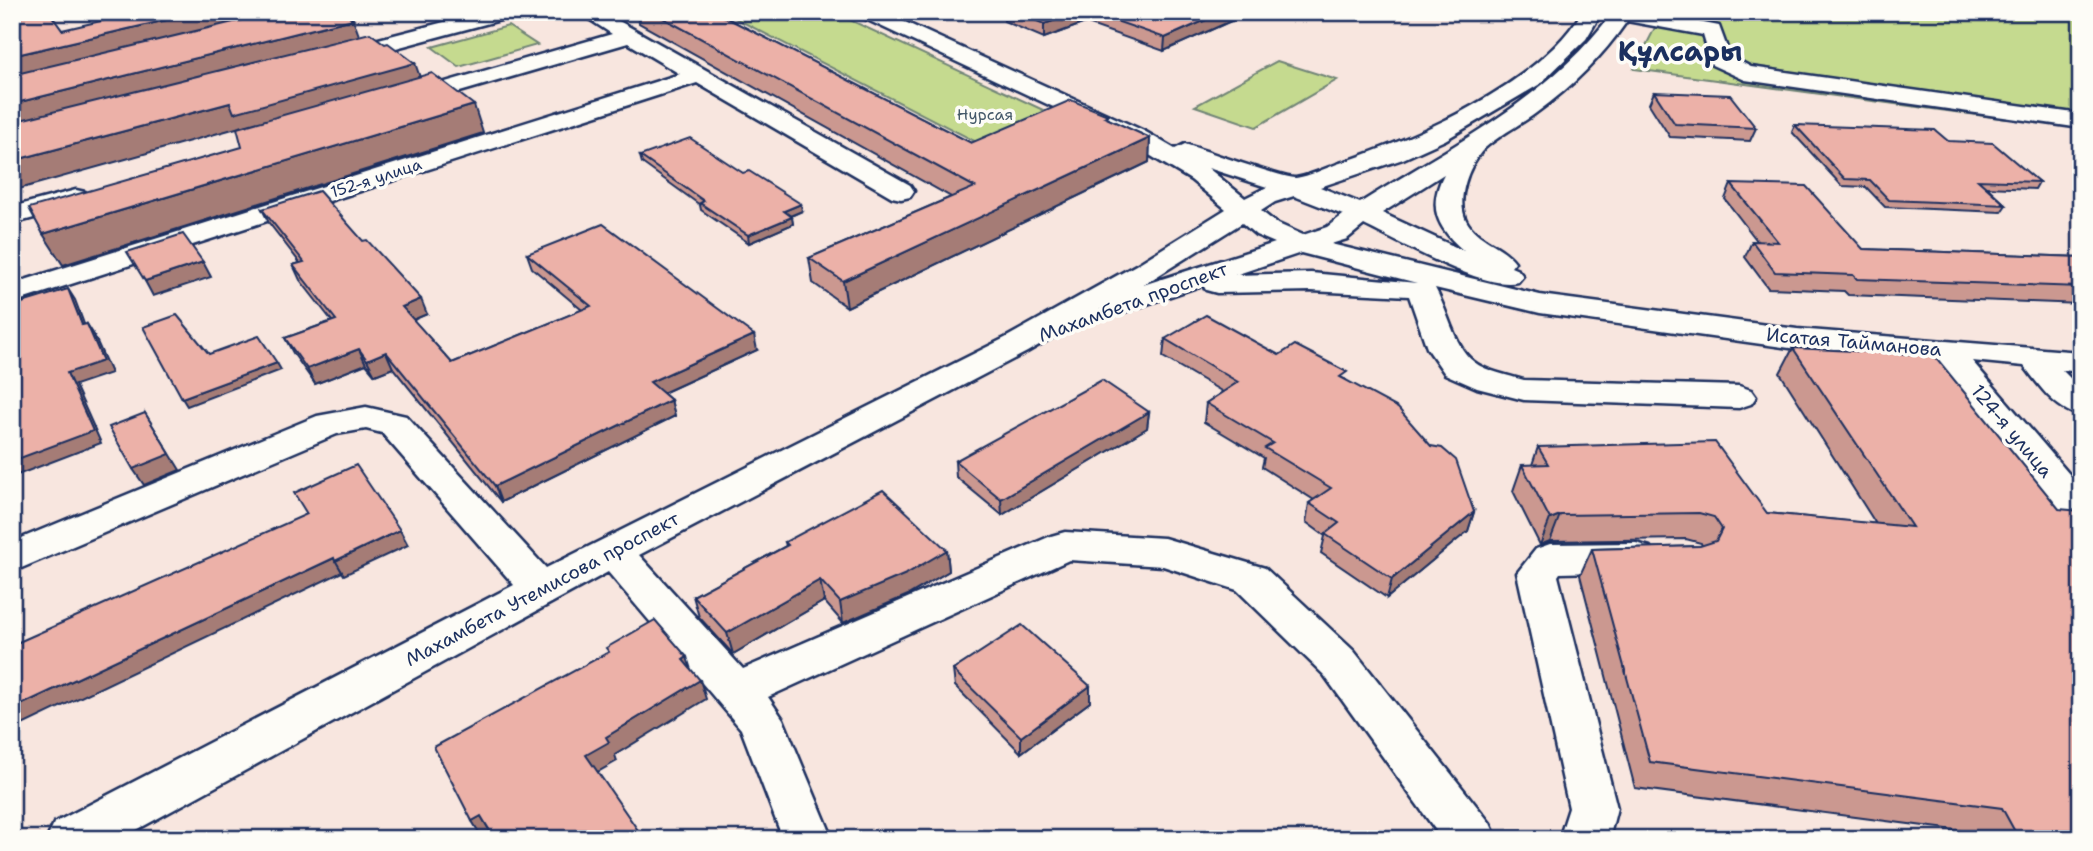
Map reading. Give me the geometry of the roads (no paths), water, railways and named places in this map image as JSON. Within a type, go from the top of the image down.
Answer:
[{"type":"street","points":[[321,61],[508,12]]},
{"type":"street","points":[[588,12],[901,191]]},
{"type":"street","points":[[866,12],[1176,153],[1291,164],[1394,154]]},
{"type":"street","points":[[1293,186],[1394,154],[1436,135],[1532,79],[1578,35],[1592,12]]},
{"type":"street","points":[[1360,215],[1471,148],[1559,83],[1607,40],[1623,13],[1712,30],[1720,60],[1745,73],[2081,121]]},
{"type":"street","points":[[381,109],[630,36]]},
{"type":"street","name":"152-я улица","points":[[12,294],[700,75]]},
{"type":"street","points":[[1471,148],[1448,198],[1450,214],[1460,232],[1475,247],[1542,297]]},
{"type":"street","points":[[1155,279],[1194,220],[1199,205],[1196,186],[1176,153]]},
{"type":"street","name":"Исатая Тайманова","points":[[1176,153],[1328,198],[1542,297]]},
{"type":"street","name":"Исатая Тайманова","points":[[1176,153],[1266,229],[1304,245],[1423,278],[1542,297],[1628,316],[1797,339],[2081,362]]},
{"type":"street","name":"Махамбета проспект","points":[[1155,279],[1243,210],[1266,196],[1293,186]]},
{"type":"street","points":[[12,216],[104,189]]},
{"type":"street","name":"Махамбета проспект","points":[[1016,345],[1155,279],[1304,245],[1337,233],[1360,215]]},
{"type":"street","points":[[1155,279],[1311,282],[1542,297]]},
{"type":"street","points":[[1422,291],[1443,348],[1457,367],[1489,381],[1524,390],[1739,397]]},
{"type":"street","name":"Махамбета Утемисова проспект","points":[[72,839],[613,551],[1016,345]]},
{"type":"street","name":"124-я улица","points":[[1944,349],[2081,514]]},
{"type":"street","points":[[2034,358],[2066,395],[2081,405]]},
{"type":"street","points":[[12,558],[329,424],[366,418],[394,424],[541,589]]},
{"type":"street","points":[[736,691],[1065,546],[1164,552],[1251,579],[1339,663],[1472,839]]},
{"type":"street","points":[[613,551],[760,719],[807,839]]},
{"type":"street","points":[[1584,839],[1593,808],[1537,573],[1550,559],[1672,557]]},
{"type":"district","name":"Құлсары","points":[[1680,51]]},
{"type":"park label","name":"Нурсая","points":[[985,114]]}]
